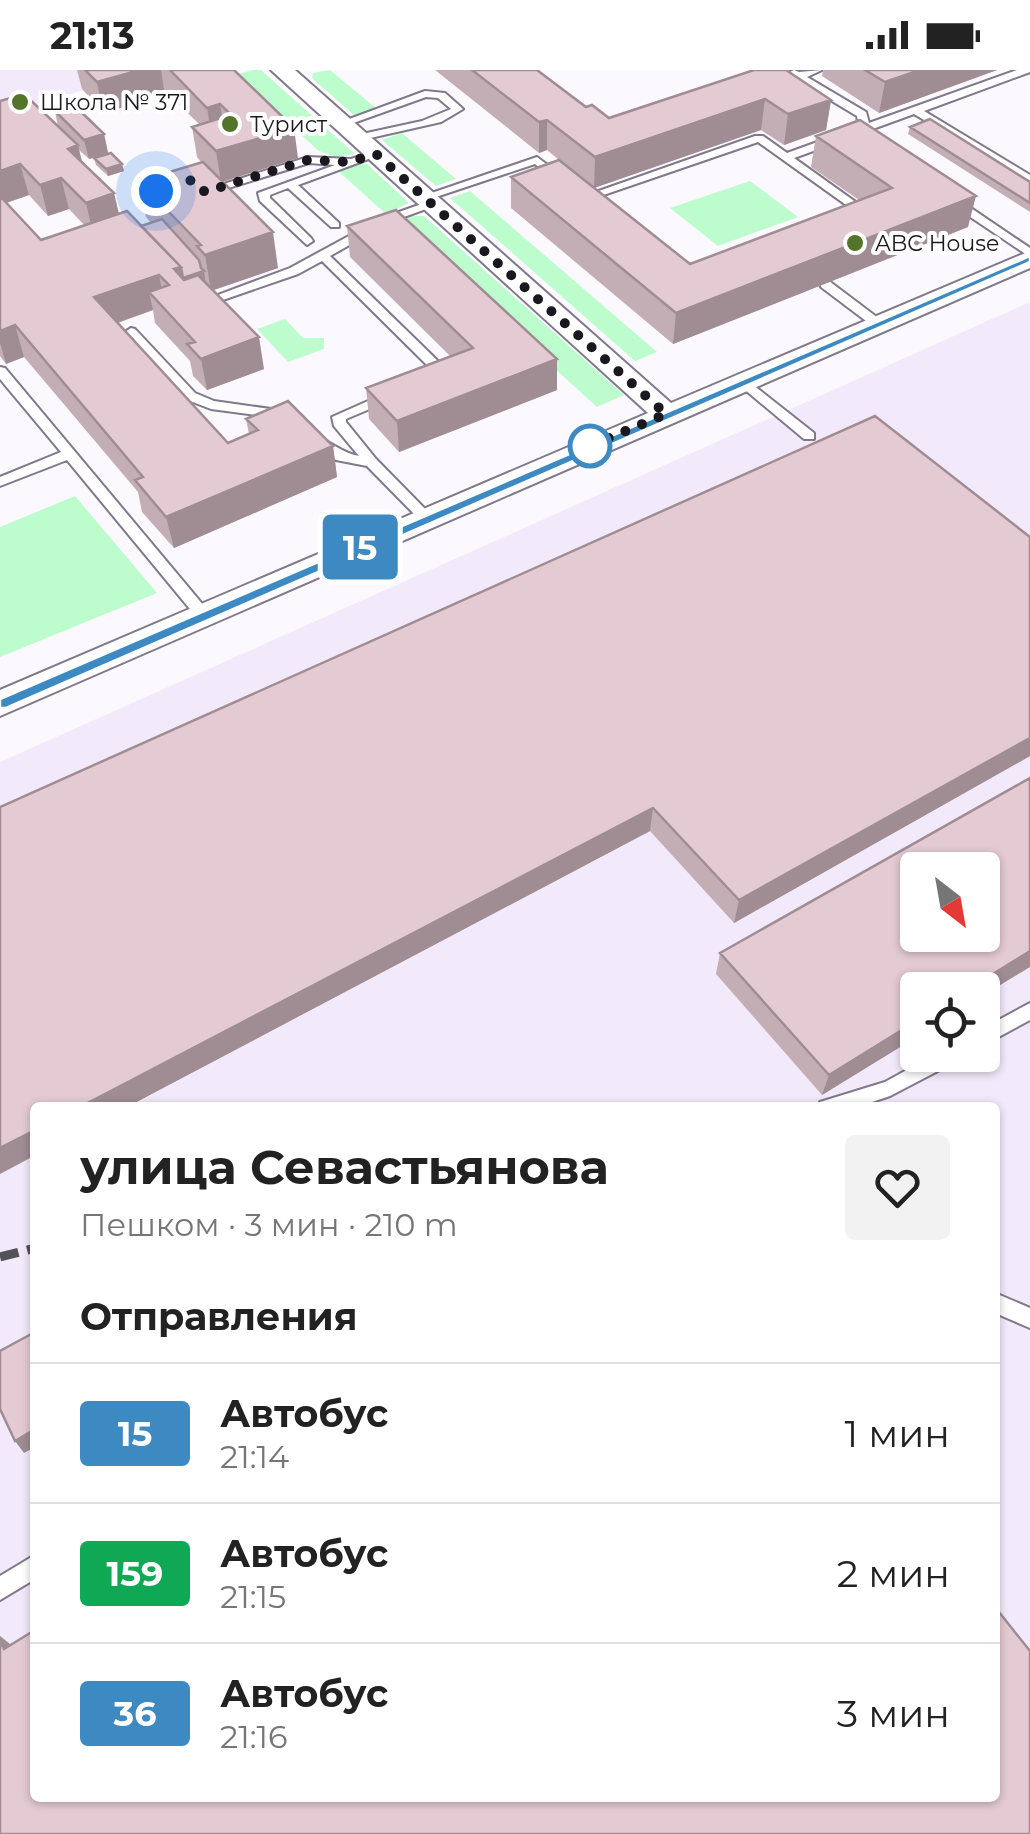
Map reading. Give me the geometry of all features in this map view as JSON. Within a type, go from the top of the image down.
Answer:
[{"type":"street","points":[[288,71],[356,145],[429,200],[666,414]]},
{"type":"street","points":[[0,704],[1030,256]]},
{"type":"street","points":[[1002,271],[1030,290]]},
{"type":"lane","points":[[755,91],[790,72],[817,70]]},
{"type":"lane","points":[[786,157],[1027,70]]},
{"type":"lane","points":[[790,72],[862,114],[868,143],[882,153]]},
{"type":"lane","points":[[192,180],[205,192],[356,145],[425,94],[440,95],[458,109],[415,127],[389,128],[290,184],[264,194],[264,199],[306,241]]},
{"type":"lane","points":[[915,110],[1030,180]]},
{"type":"lane","points":[[582,199],[759,138],[868,216],[850,222]]},
{"type":"lane","points":[[213,300],[294,271],[429,200],[536,160],[597,211]]},
{"type":"lane","points":[[290,184],[336,225]]},
{"type":"lane","points":[[942,194],[1030,256]]},
{"type":"lane","points":[[323,255],[437,368],[438,374],[416,385]]},
{"type":"lane","points":[[825,284],[878,324]]},
{"type":"lane","points":[[132,332],[190,396],[211,406],[282,414],[299,423]]},
{"type":"lane","points":[[0,372],[204,616]]},
{"type":"lane","points":[[743,381],[809,436]]},
{"type":"lane","points":[[399,392],[338,417],[371,462],[426,518]]},
{"type":"lane","points":[[310,435],[341,457],[371,462]]},
{"type":"lane","points":[[0,482],[69,454]]},
{"type":"lane","points":[[1000,1028],[1030,1010]]},
{"type":"lane","points":[[846,1102],[890,1088],[920,1072]]},
{"type":"lane","points":[[1000,1306],[1030,1318]]},
{"type":"lane","points":[[2,1584],[30,1569]]},
{"type":"shaded area","name":"Школа № 371","points":[[0,70],[151,70],[0,115]]},
{"type":"shaded area","points":[[1030,302],[1030,1834],[0,1834],[0,762]]},
{"type":"green space","points":[[261,70],[355,154],[336,157],[319,151],[235,75]]},
{"type":"green space","points":[[330,70],[377,109],[355,116],[312,78],[313,73]]},
{"type":"green space","points":[[402,133],[456,179],[436,186],[382,140]]},
{"type":"green space","points":[[367,164],[409,203],[386,214],[337,170]]},
{"type":"green space","points":[[750,181],[798,217],[718,246],[670,208]]},
{"type":"green space","points":[[470,191],[657,352],[635,361],[450,198]]},
{"type":"green space","points":[[424,216],[624,395],[597,407],[394,222]]},
{"type":"green space","points":[[285,319],[303,338],[324,338],[324,349],[288,362],[257,329]]},
{"type":"green space","points":[[75,496],[157,593],[0,657],[0,527]]},
{"type":"building","points":[[85,70],[140,70],[97,82]]},
{"type":"building","points":[[170,70],[234,70],[294,128],[216,151],[192,127],[231,115],[220,104],[207,108]]},
{"type":"building","points":[[472,70],[537,70],[586,107],[592,105],[609,118],[754,70],[786,70],[831,100],[788,114],[765,99],[595,157],[547,120],[539,122]]},
{"type":"building","points":[[865,70],[920,70],[885,82]]},
{"type":"building","points":[[24,94],[78,145],[68,149],[114,193],[86,203],[61,178],[40,185],[20,164],[0,171],[0,101]]},
{"type":"building","points":[[74,105],[104,134],[84,140],[55,111]]},
{"type":"building","points":[[930,119],[1030,182],[1030,203],[910,127]]},
{"type":"building","points":[[860,120],[976,196],[676,313],[511,177],[559,160],[690,264],[892,188],[816,136]]},
{"type":"building","points":[[111,153],[122,164],[106,169],[94,158]]},
{"type":"building","points":[[203,162],[273,232],[205,255],[197,246],[201,245],[139,181]]},
{"type":"building","points":[[0,196],[41,240],[127,211],[181,267],[174,269],[184,280],[198,275],[259,337],[201,359],[187,344],[195,342],[149,292],[169,285],[159,275],[94,297],[228,443],[258,430],[246,419],[288,401],[333,446],[166,517],[135,480],[143,477],[15,325],[0,331]]},
{"type":"building","points":[[396,210],[557,359],[397,421],[366,388],[473,348],[347,226]]},
{"type":"building","points":[[162,219],[199,260],[204,271],[183,278],[181,267],[141,226]]},
{"type":"building","points":[[875,416],[1030,537],[1030,738],[739,900],[653,808],[90,1102],[30,1102],[30,1133],[0,1148],[0,807]]},
{"type":"building","points":[[1030,778],[1030,951],[996,972],[900,972],[900,1031],[829,1075],[720,953]]},
{"type":"building","points":[[30,1335],[30,1432],[15,1441],[0,1409],[0,1351]]},
{"type":"building","points":[[1000,1613],[1030,1651],[1030,1834],[0,1834],[0,1641],[4,1649],[30,1633],[30,1802],[1000,1802]]},
{"type":"railway","points":[[0,1257],[30,1249]]},
{"type":"bus line","name":"15","points":[[0,704],[600,442],[1030,260]]},
{"type":"place","name":"Школа № 371","points":[[20,102]]},
{"type":"place","name":"Турист","points":[[230,124]]},
{"type":"place","name":"ABC House","points":[[855,243]]},
{"type":"route","points":[[156,191],[192,180],[205,192],[308,160],[349,162],[376,154],[666,414],[590,446]]}]
